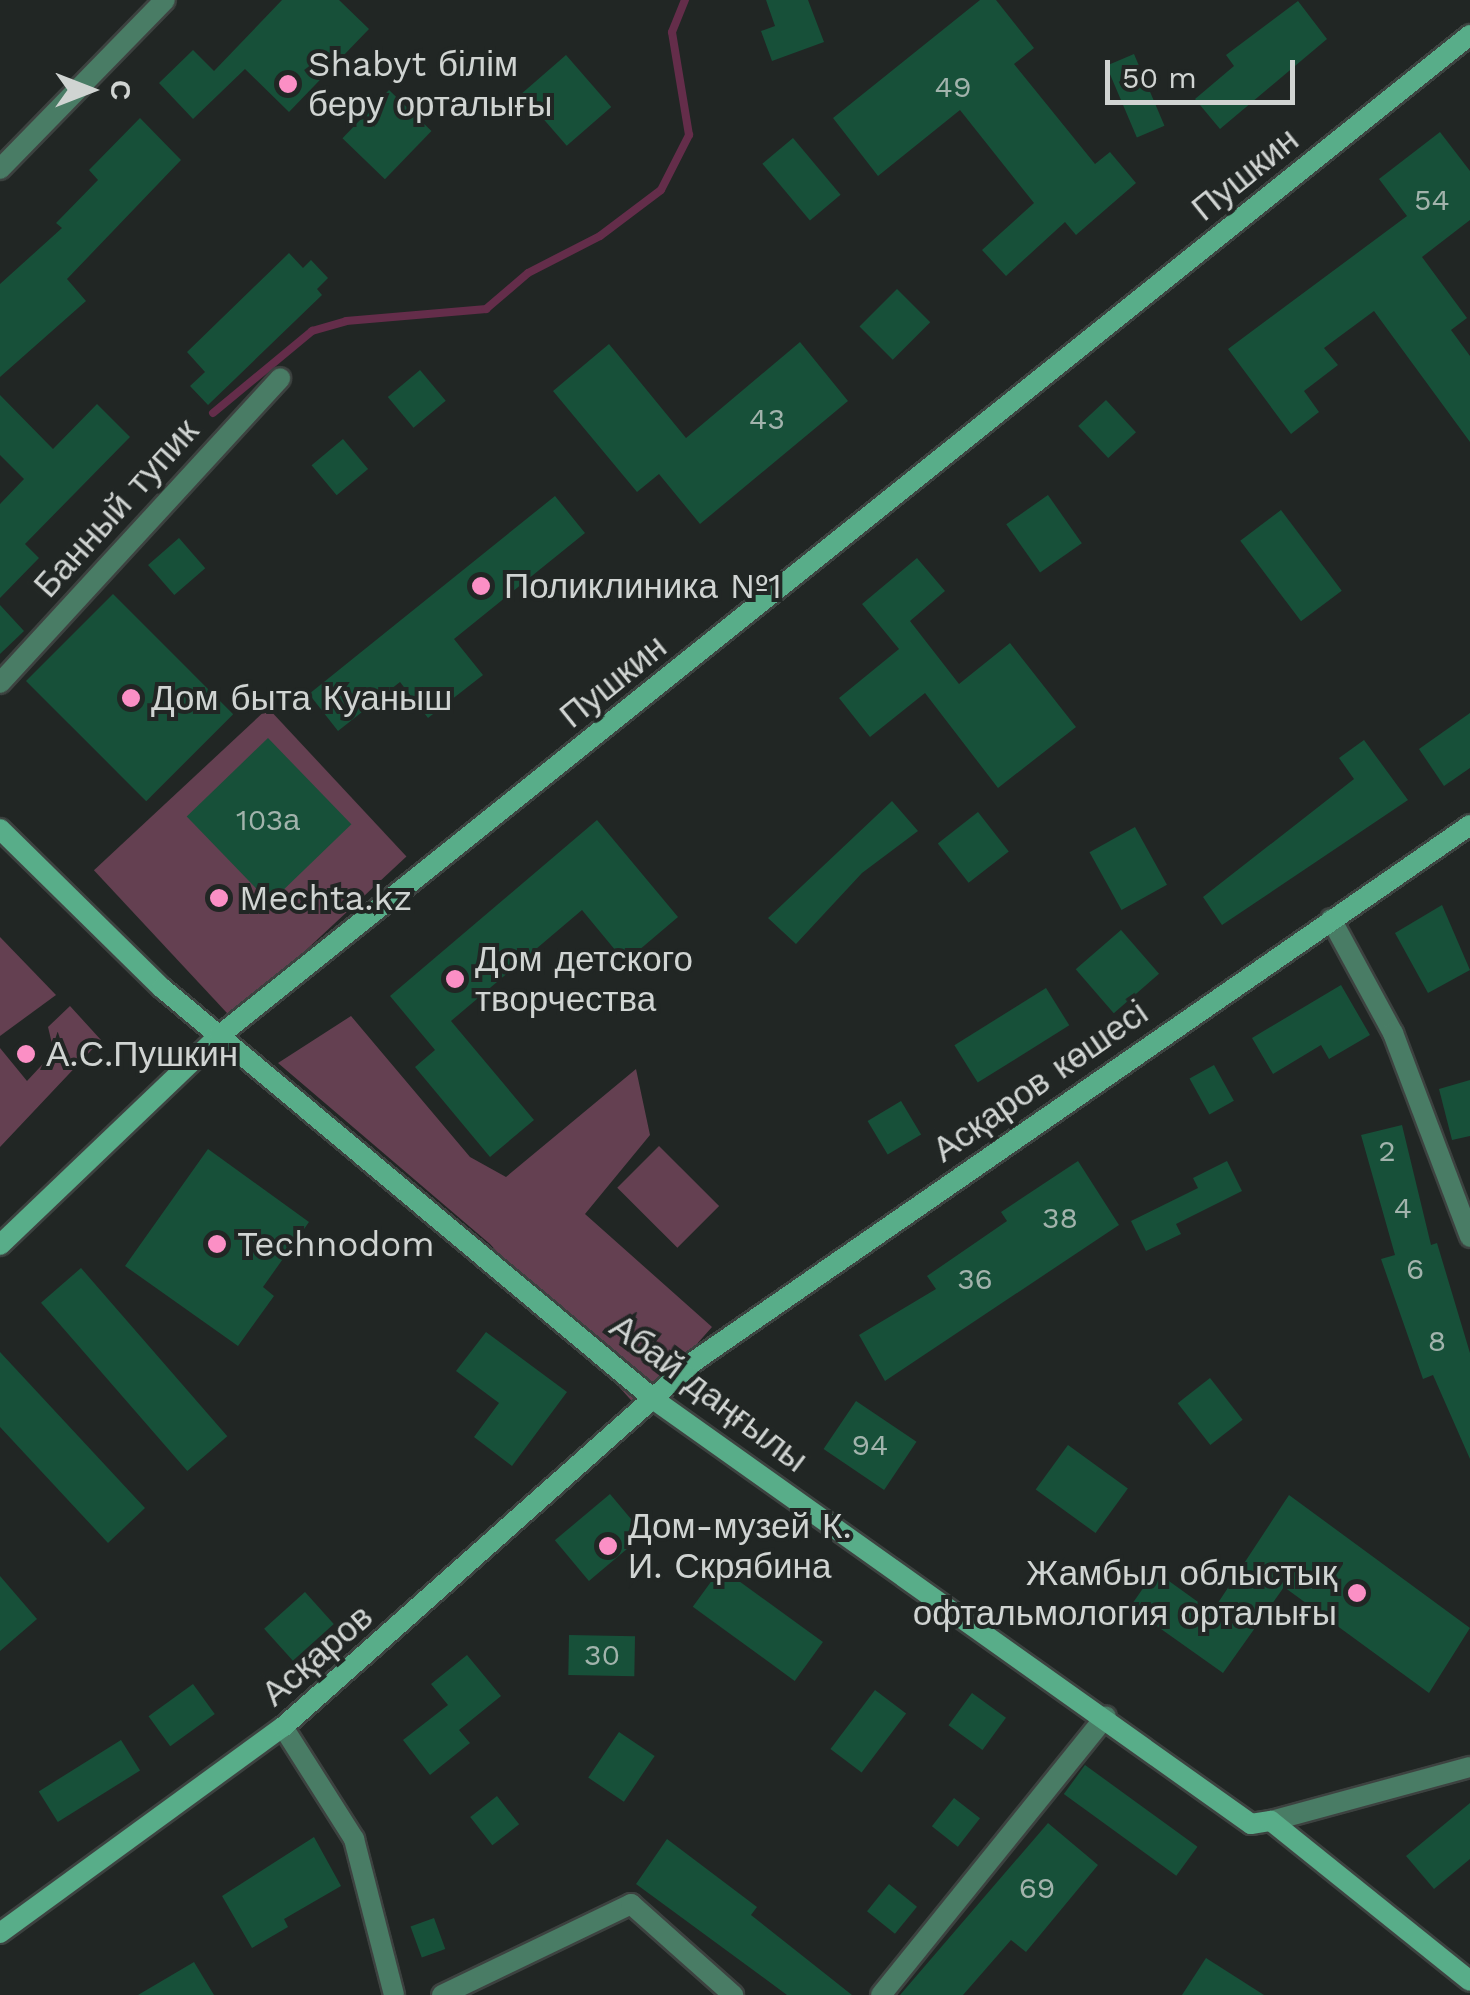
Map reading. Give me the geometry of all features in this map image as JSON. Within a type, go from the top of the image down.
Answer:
[{"type":"main road","name":"Пушкин","points":[[0,1245],[220,1035],[1470,36]]},
{"type":"main road","name":"Асқаров көшесі","points":[[656,1401],[696,1360],[1470,825]]},
{"type":"main road","name":"Абай даңғылы","points":[[0,830],[220,1035],[656,1401],[1106,1716],[1252,1824],[1270,1821],[1470,1981]]},
{"type":"main road","name":"Асқаров","points":[[0,1933],[284,1728],[656,1401]]},
{"type":"street","points":[[0,169],[165,0]]},
{"type":"street","name":"Банный тупик","points":[[0,683],[280,378]]},
{"type":"street","points":[[1331,919],[1393,1033],[1463,1198],[1470,1237]]},
{"type":"street","points":[[882,1995],[1106,1716]]},
{"type":"street","points":[[284,1728],[354,1839],[394,1995]]},
{"type":"street","points":[[1270,1821],[1470,1766]]},
{"type":"street","points":[[442,1995],[631,1904],[733,1995]]},
{"type":"shaded area","points":[[268,708],[406,856],[232,1019],[94,870]]},
{"type":"shaded area","points":[[0,937],[56,995],[0,1036]]},
{"type":"shaded area","points":[[70,1006],[101,1040],[0,1147],[0,1048],[27,1081],[54,1052],[48,1027]]},
{"type":"shaded area","points":[[351,1016],[470,1157],[506,1177],[636,1069],[650,1135],[585,1214],[712,1327],[639,1409],[490,1244],[278,1063]]},
{"type":"shaded area","points":[[659,1146],[719,1206],[677,1248],[617,1188]]},
{"type":"building","name":"Shabyt білім беру орталығы","points":[[282,0],[339,0],[369,29],[289,112],[245,69],[193,119],[159,83],[193,50],[214,71]]},
{"type":"building","points":[[766,0],[808,0],[824,42],[772,61],[761,31],[775,26]]},
{"type":"building","points":[[980,0],[996,0],[1034,48],[1014,64],[1095,164],[1110,152],[1136,183],[1076,235],[1065,222],[1006,276],[982,250],[1034,203],[960,110],[878,176],[833,118]]},
{"type":"building","points":[[1298,1],[1327,39],[1220,129],[1195,99],[1234,66],[1226,55]]},
{"type":"building","points":[[1134,54],[1164,126],[1137,138],[1106,66]]},
{"type":"building","points":[[566,55],[611,107],[567,146],[521,94]]},
{"type":"building","points":[[389,90],[431,131],[385,179],[342,138]]},
{"type":"building","points":[[140,118],[181,160],[67,279],[86,301],[0,377],[0,284],[62,228],[56,223],[98,180],[89,170]]},
{"type":"building","points":[[1440,132],[1470,171],[1470,220],[1422,257],[1467,318],[1451,330],[1470,356],[1470,442],[1374,311],[1324,348],[1338,365],[1304,391],[1319,412],[1291,434],[1228,349],[1407,216],[1379,179]]},
{"type":"building","points":[[793,138],[841,195],[810,220],[762,164]]},
{"type":"building","points":[[289,253],[303,268],[311,260],[328,278],[317,289],[322,295],[208,405],[190,386],[205,372],[187,352]]},
{"type":"building","points":[[897,289],[930,322],[893,360],[860,326]]},
{"type":"building","points":[[800,342],[848,401],[700,524],[659,474],[637,492],[553,391],[609,344],[686,438]]},
{"type":"building","points":[[420,370],[446,401],[414,428],[388,397]]},
{"type":"building","points":[[0,395],[53,449],[97,404],[130,437],[25,544],[39,558],[0,598],[0,504],[24,479],[0,455]]},
{"type":"building","points":[[1106,400],[1136,432],[1108,458],[1078,426]]},
{"type":"building","points":[[343,439],[368,469],[337,495],[312,465]]},
{"type":"building","points":[[1048,495],[1082,543],[1040,573],[1006,524]]},
{"type":"building","name":"Поликлиника №1","points":[[555,496],[585,533],[454,639],[483,675],[428,718],[400,682],[338,731],[309,694]]},
{"type":"building","points":[[1281,510],[1342,591],[1301,621],[1240,541]]},
{"type":"building","points":[[179,538],[205,568],[174,595],[148,565]]},
{"type":"building","points":[[917,558],[945,591],[910,621],[959,684],[1010,643],[1076,727],[998,788],[925,693],[870,737],[839,698],[899,649],[862,604]]},
{"type":"building","name":"Дом быта Куаныш","points":[[113,594],[233,714],[146,801],[26,681]]},
{"type":"building","points":[[0,605],[24,631],[0,654]]},
{"type":"building","points":[[1470,713],[1470,768],[1444,786],[1419,749]]},
{"type":"building","points":[[268,738],[351,824],[270,903],[187,816]]},
{"type":"building","points":[[1364,740],[1408,800],[1222,925],[1203,897],[1354,779],[1339,758]]},
{"type":"building","points":[[892,801],[918,831],[862,873],[796,944],[768,918]]},
{"type":"building","points":[[978,812],[1009,851],[969,883],[938,843]]},
{"type":"building","name":"Дом детского творчества","points":[[597,820],[678,917],[625,962],[582,910],[451,1021],[534,1120],[490,1157],[415,1067],[435,1050],[390,996]]},
{"type":"building","points":[[1135,827],[1167,885],[1122,910],[1090,852]]},
{"type":"building","points":[[1442,905],[1470,970],[1428,993],[1395,933]]},
{"type":"building","points":[[1121,930],[1159,974],[1114,1013],[1076,969]]},
{"type":"building","points":[[1341,985],[1370,1035],[1329,1059],[1321,1045],[1273,1074],[1252,1038]]},
{"type":"building","points":[[1046,988],[1069,1025],[978,1083],[954,1045]]},
{"type":"building","points":[[1214,1065],[1234,1101],[1209,1114],[1190,1079]]},
{"type":"building","points":[[1470,1080],[1470,1136],[1452,1140],[1439,1089]]},
{"type":"building","points":[[901,1101],[921,1134],[888,1155],[868,1121]]},
{"type":"building","points":[[1402,1125],[1431,1245],[1437,1243],[1470,1353],[1470,1459],[1433,1375],[1423,1379],[1381,1259],[1395,1255],[1361,1135]]},
{"type":"building","name":"Technodom","points":[[208,1149],[309,1222],[263,1287],[274,1296],[238,1346],[125,1266]]},
{"type":"building","points":[[1078,1161],[1119,1225],[885,1381],[859,1335],[936,1289],[927,1276],[1007,1221],[1001,1212]]},
{"type":"building","points":[[1227,1161],[1242,1191],[1176,1224],[1181,1234],[1146,1251],[1131,1221],[1198,1188],[1193,1178]]},
{"type":"building","points":[[81,1268],[227,1436],[187,1471],[41,1303]]},
{"type":"building","points":[[486,1332],[567,1392],[512,1466],[474,1437],[499,1403],[456,1371]]},
{"type":"building","points":[[0,1352],[145,1508],[108,1543],[0,1427]]},
{"type":"building","points":[[1210,1378],[1243,1420],[1210,1445],[1178,1403]]},
{"type":"building","points":[[856,1401],[917,1442],[884,1490],[824,1449]]},
{"type":"building","points":[[1068,1445],[1128,1488],[1096,1533],[1036,1489]]},
{"type":"building","points":[[610,1494],[644,1535],[589,1581],[555,1540]]},
{"type":"building","name":"Жамбыл облыстық офтальмология орталығы","points":[[1289,1495],[1470,1628],[1429,1693],[1284,1587],[1223,1673],[1130,1607],[1155,1571],[1212,1612]]},
{"type":"building","points":[[721,1568],[823,1642],[795,1681],[693,1607]]},
{"type":"building","points":[[0,1576],[37,1619],[0,1651]]},
{"type":"building","points":[[305,1592],[334,1624],[293,1661],[264,1629]]},
{"type":"building","points":[[569,1635],[635,1636],[634,1676],[568,1675]]},
{"type":"building","points":[[467,1655],[501,1696],[459,1730],[470,1743],[430,1775],[403,1740],[448,1705],[431,1684]]},
{"type":"building","points":[[193,1684],[215,1714],[170,1746],[149,1716]]},
{"type":"building","points":[[875,1690],[906,1713],[862,1773],[830,1749]]},
{"type":"building","points":[[972,1693],[1006,1718],[982,1750],[948,1725]]},
{"type":"building","points":[[619,1732],[655,1756],[624,1802],[588,1778]]},
{"type":"building","points":[[121,1740],[140,1771],[58,1822],[39,1791]]},
{"type":"building","points":[[1085,1765],[1197,1847],[1176,1876],[1064,1794]]},
{"type":"building","points":[[497,1796],[519,1824],[492,1845],[470,1817]]},
{"type":"building","points":[[954,1798],[980,1818],[958,1847],[932,1826]]},
{"type":"building","points":[[1470,1803],[1470,1859],[1434,1889],[1406,1856]]},
{"type":"building","points":[[1048,1823],[1098,1865],[1026,1952],[1011,1940],[963,1995],[900,1995]]},
{"type":"building","points":[[314,1837],[341,1886],[284,1919],[288,1927],[252,1948],[222,1896]]},
{"type":"building","points":[[667,1839],[757,1907],[751,1915],[852,1995],[787,1995],[636,1884]]},
{"type":"building","points":[[889,1884],[917,1907],[895,1934],[867,1911]]},
{"type":"building","points":[[434,1918],[445,1949],[422,1958],[411,1927]]},
{"type":"building","points":[[1206,1958],[1264,1995],[1182,1995]]},
{"type":"building","points":[[194,1962],[214,1995],[138,1995]]},
{"type":"waterway","points":[[213,413],[312,331],[346,321],[486,309],[528,273],[600,236],[661,190],[689,135],[672,32],[685,0]]},
{"type":"place","name":"Shabyt білім беру орталығы","points":[[288,84]]},
{"type":"place","name":"Поликлиника №1","points":[[481,586]]},
{"type":"place","name":"Дом быта Куаныш","points":[[131,698]]},
{"type":"place","name":"Mechta.kz","points":[[219,898]]},
{"type":"place","name":"Дом детского творчества","points":[[455,979]]},
{"type":"place","name":"А.С.Пушкин","points":[[26,1054]]},
{"type":"place","name":"Technodom","points":[[217,1244]]},
{"type":"place","name":"Дом-музей К. И. Скрябина","points":[[608,1546]]},
{"type":"place","name":"Жамбыл облыстық офтальмология орталығы","points":[[1357,1593]]}]
